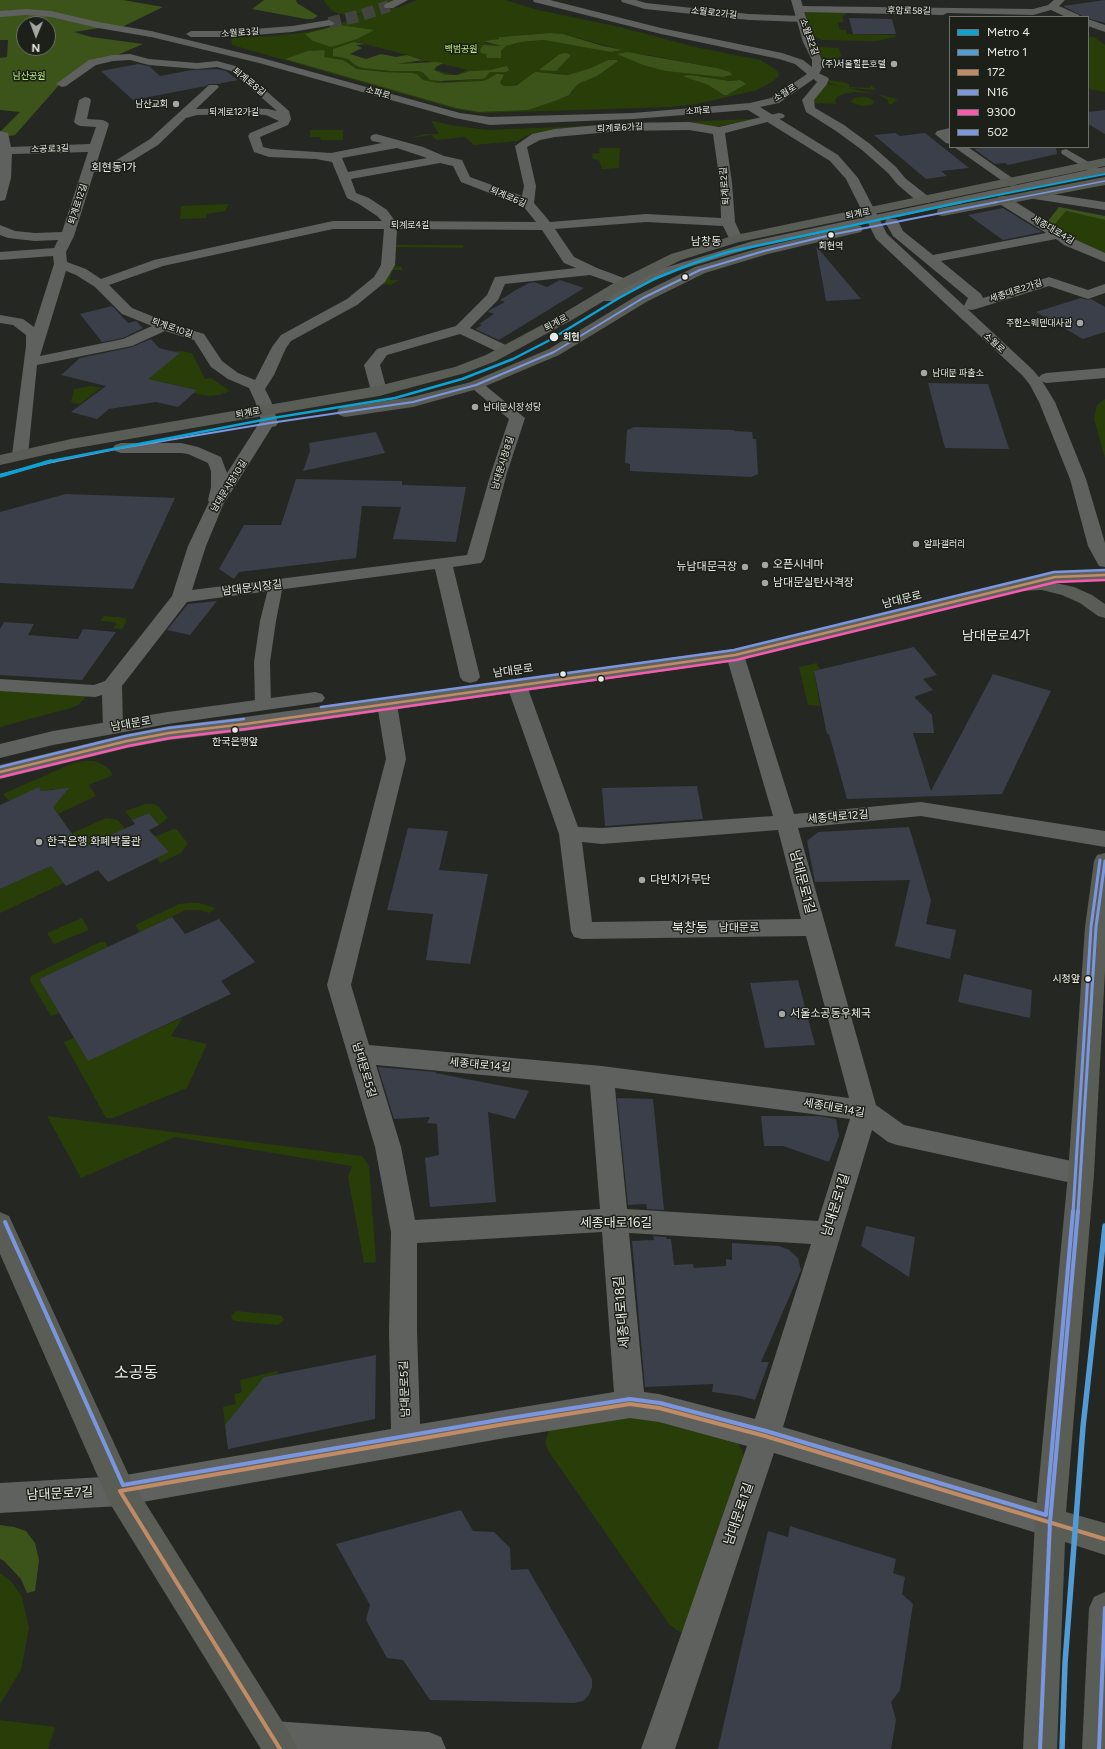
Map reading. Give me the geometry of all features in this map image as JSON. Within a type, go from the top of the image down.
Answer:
[{"type":"main road","name":"퇴계로","points":[[0,475],[66,458],[267,418],[460,370],[491,358],[624,283],[676,257],[736,239],[1012,182],[1101,173]]},
{"type":"main road","name":"퇴계로","points":[[0,460],[20,455],[267,418],[413,402],[476,385],[554,352],[643,298],[700,270],[764,251],[888,230],[999,196],[1032,195],[1101,173]]},
{"type":"main road","points":[[1018,586],[1042,586],[1068,591],[1086,598],[1105,612]]},
{"type":"main road","points":[[1040,1749],[1050,1522],[1081,1174],[1096,928],[1105,861]]},
{"type":"main road","points":[[0,1224],[120,1491],[277,1744]]},
{"type":"main road","points":[[1050,1522],[1105,1539]]},
{"type":"main road","points":[[1099,1749],[1105,1608]]},
{"type":"street","points":[[389,6],[403,0]]},
{"type":"street","points":[[538,0],[661,31],[743,46],[799,62],[814,74],[824,79],[808,100],[810,110],[840,128],[866,147],[892,170],[901,181],[924,200]]},
{"type":"street","name":"소월로2가길","points":[[626,0],[646,6],[749,17],[799,9]]},
{"type":"street","points":[[704,0],[710,12]]},
{"type":"street","name":"후암로58길","points":[[799,9],[943,12],[940,5],[1033,12],[1052,7],[1060,0]]},
{"type":"street","points":[[1052,7],[1073,16]]},
{"type":"street","name":"소월로2길","points":[[799,9],[809,43],[817,60],[817,68],[814,74]]},
{"type":"street","name":"소파로","points":[[0,14],[26,12],[51,14],[98,25],[150,34],[229,52],[459,116],[490,121],[633,116],[756,105]]},
{"type":"street","name":"소월로3길","points":[[150,34],[229,34],[292,29],[329,23]]},
{"type":"street","points":[[1089,23],[1105,31]]},
{"type":"street","points":[[1094,34],[1105,31]]},
{"type":"street","points":[[229,34],[209,41],[211,45],[229,52]]},
{"type":"street","points":[[743,46],[794,46],[809,43]]},
{"type":"street","name":"퇴계로8길","points":[[62,84],[93,62],[113,58],[130,57],[149,62],[197,66],[217,64],[235,69],[283,111],[285,119]]},
{"type":"street","name":"소월로","points":[[756,105],[775,101],[814,74]]},
{"type":"street","name":"퇴계로12가길","points":[[90,168],[113,167],[154,142],[213,87]]},
{"type":"street","name":"퇴계로12길","points":[[30,362],[52,295],[60,258],[90,168],[94,148],[103,124],[80,122],[85,100]]},
{"type":"street","name":"소월로","points":[[756,105],[774,117],[810,135],[846,160],[862,178],[868,201],[888,230],[919,262],[971,306],[1046,378],[1059,398],[1105,521]]},
{"type":"street","name":"퇴계로12가길","points":[[182,115],[197,112],[248,110],[268,112],[285,119]]},
{"type":"street","name":"퇴계로6가길","points":[[528,203],[530,186],[521,146],[536,137],[555,133],[621,127],[689,126],[719,130],[774,117]]},
{"type":"street","points":[[267,418],[263,400],[257,389],[266,375],[278,347],[286,338],[334,310],[352,302],[380,279],[388,265],[391,225],[382,213],[364,201],[351,195],[337,160],[331,157],[316,154],[269,153],[258,149],[254,136],[284,124],[285,119]]},
{"type":"street","name":"퇴계로2길","points":[[719,130],[726,183],[728,222],[736,239]]},
{"type":"street","points":[[949,132],[941,134],[949,139]]},
{"type":"street","points":[[0,135],[4,136],[3,151],[5,178],[0,197]]},
{"type":"street","name":"퇴계로6길","points":[[376,138],[419,150],[440,159],[458,163],[465,179],[528,203],[569,260],[592,271],[624,283]]},
{"type":"street","points":[[331,157],[400,144]]},
{"type":"street","name":"소공로3길","points":[[3,151],[94,148]]},
{"type":"street","points":[[961,148],[1012,182]]},
{"type":"street","points":[[1066,152],[1101,173]]},
{"type":"street","points":[[344,176],[440,159]]},
{"type":"street","points":[[609,300],[668,270],[758,243],[999,196],[1101,173]]},
{"type":"street","points":[[1032,195],[1105,206]]},
{"type":"street","name":"세종대로4길","points":[[999,196],[1058,235],[1105,258]]},
{"type":"street","name":"퇴계로4길","points":[[100,284],[158,263],[334,225],[546,226],[646,218],[728,222]]},
{"type":"street","name":"퇴계로12길","points":[[0,229],[1,231],[13,235],[35,237],[67,236]]},
{"type":"street","name":"소월로","points":[[888,230],[898,233],[976,297],[971,306]]},
{"type":"street","name":"소월로","points":[[888,230],[1028,373],[1036,384],[1047,402],[1076,473],[1097,546],[1105,562]]},
{"type":"street","points":[[931,259],[1058,235]]},
{"type":"street","points":[[0,256],[60,258]]},
{"type":"street","name":"퇴계로10길","points":[[60,258],[100,284],[127,311],[164,326],[199,337],[216,364],[234,376],[254,385],[257,389]]},
{"type":"street","points":[[379,391],[372,365],[382,352],[461,329],[493,297],[500,280],[592,271]]},
{"type":"street","name":"세종대로2가길","points":[[971,306],[1049,281],[1088,295],[1104,289]]},
{"type":"street","points":[[1,319],[33,308],[52,295]]},
{"type":"street","name":"퇴계로12길","points":[[1,319],[18,322],[33,333],[33,346],[20,455]]},
{"type":"street","points":[[30,362],[127,344],[164,326]]},
{"type":"street","points":[[461,329],[505,350]]},
{"type":"street","points":[[1046,378],[1105,373]]},
{"type":"street","name":"남대문시장8길","points":[[475,559],[499,473],[517,418],[476,385]]},
{"type":"street","name":"남대문시장10길","points":[[181,596],[197,546],[215,505],[259,438],[267,418]]},
{"type":"street","points":[[121,448],[181,448],[192,450],[208,456],[214,460],[219,471],[219,487],[215,505]]},
{"type":"street","name":"남대문시장길","points":[[181,596],[475,559]]},
{"type":"street","name":"남대문로","points":[[0,772],[126,741],[169,733],[245,724],[321,705],[470,677],[734,642],[788,631],[890,602],[972,582],[1062,565],[1105,562]]},
{"type":"street","points":[[443,564],[470,677]]},
{"type":"street","name":"남대문로","points":[[0,751],[112,727],[263,705],[387,704],[735,656],[1055,577],[1105,575]]},
{"type":"street","points":[[263,705],[262,662],[268,621],[276,585]]},
{"type":"street","points":[[0,685],[95,691],[112,685],[181,596]]},
{"type":"street","name":"남대문로1길","points":[[658,1749],[765,1436],[865,1112],[786,822],[735,656]]},
{"type":"street","points":[[112,685],[112,727]]},
{"type":"street","name":"남대문로","points":[[517,686],[570,834],[582,931],[814,927]]},
{"type":"street","name":"남대문로5길","points":[[387,704],[396,759],[339,985],[388,1147],[404,1232],[403,1331],[406,1442]]},
{"type":"street","name":"세종대로12길","points":[[570,834],[602,836],[786,822],[921,809],[1105,839]]},
{"type":"street","name":"세종대로14길","points":[[359,1054],[602,1076],[865,1112],[897,1134],[1081,1174]]},
{"type":"street","points":[[602,1076],[614,1220]]},
{"type":"street","name":"세종대로16길","points":[[404,1232],[614,1220],[828,1233]]},
{"type":"street","name":"세종대로18길","points":[[614,1220],[630,1404]]},
{"type":"street","points":[[120,1491],[505,1424],[630,1404],[659,1408],[765,1436],[1050,1522]]},
{"type":"street","name":"남대문로7길","points":[[0,1498],[120,1491]]},
{"type":"street","points":[[277,1744],[429,1749]]},
{"type":"green space","name":"남산공원","points":[[0,0],[123,0],[163,7],[122,27],[106,27],[74,32],[91,37],[143,44],[115,56],[92,60],[60,84],[15,135],[9,136],[0,132],[20,112],[0,110],[0,58],[7,57],[8,40],[0,40]]},
{"type":"green space","points":[[264,0],[296,0],[297,3],[318,16],[313,19],[306,19],[252,9]]},
{"type":"green space","name":"백범공원","points":[[397,0],[384,5],[393,8],[400,7],[417,0],[505,0],[538,10],[620,27],[695,47],[760,60],[775,69],[779,76],[772,82],[757,90],[697,104],[672,107],[479,113],[455,109],[232,45],[231,38],[275,36],[308,32],[335,26],[361,14],[346,15],[337,13],[331,10],[324,1]],"holes":[[[550,33],[563,34],[622,50],[612,52],[543,40],[521,42],[506,46],[501,51],[501,58],[487,54],[482,49],[483,45],[502,46],[485,43],[484,41],[499,39],[499,37]],[[357,42],[423,59],[421,61],[397,64],[427,61],[442,64],[436,67],[443,64],[468,70],[455,75],[470,71],[508,67],[502,72],[490,72],[480,79],[445,82],[427,78],[422,72],[418,71],[390,71],[362,68],[355,65],[348,59],[335,57]],[[320,50],[324,51],[324,57],[343,60],[358,69],[412,73],[417,74],[423,80],[438,83],[481,81],[486,80],[496,74],[500,74],[504,76],[500,83],[504,86],[513,86],[523,81],[554,73],[568,75],[591,68],[608,60],[616,60],[617,62],[597,76],[577,84],[573,92],[555,101],[528,110],[479,112],[456,108],[285,59],[307,51]],[[618,54],[648,55],[717,68],[725,70],[728,77],[665,71],[643,65]],[[690,75],[730,81],[740,80],[724,95],[708,85],[682,76]]]},
{"type":"green space","points":[[805,12],[847,13],[842,17],[844,22],[838,23],[840,30],[846,30],[847,34],[895,35],[896,37],[876,41],[822,40],[811,34]]},
{"type":"green space","points":[[339,25],[374,30],[357,39],[331,47],[313,41],[305,34]]},
{"type":"green space","points":[[550,33],[563,34],[603,46],[623,50],[611,52],[543,40],[521,42],[506,46],[501,51],[501,58],[487,58],[486,54],[481,53],[480,50],[483,45],[501,46],[483,41],[499,39],[499,37]]},
{"type":"green space","points":[[1089,37],[1094,37],[1105,45],[1105,92],[1089,89]]},
{"type":"green space","points":[[354,42],[365,44],[356,45],[362,48],[350,54],[366,59],[381,54],[396,57],[407,55],[423,60],[397,64],[443,63],[434,70],[446,75],[457,75],[470,71],[490,70],[507,66],[509,70],[506,72],[490,72],[485,78],[480,79],[440,81],[430,80],[422,72],[418,71],[390,71],[362,68],[355,65],[348,59],[333,56],[333,49]]},
{"type":"green space","points":[[818,47],[839,48],[841,56],[835,59],[824,59],[814,49]]},
{"type":"green space","points":[[307,51],[325,51],[324,57],[343,60],[357,69],[412,73],[417,74],[423,80],[438,83],[481,81],[486,80],[496,74],[500,74],[504,75],[500,83],[504,86],[517,85],[535,72],[568,75],[591,68],[608,60],[617,60],[617,62],[597,76],[578,84],[569,95],[555,101],[528,110],[479,112],[456,108],[285,59]]},
{"type":"green space","points":[[627,52],[717,68],[730,72],[732,75],[723,77],[665,71],[643,65],[617,54]]},
{"type":"green space","points":[[566,53],[571,55],[556,71],[540,70],[560,54]]},
{"type":"green space","points":[[436,67],[435,70],[455,75],[446,75],[434,70]]},
{"type":"green space","points":[[690,75],[730,81],[740,80],[746,84],[727,95],[724,95],[708,85],[682,76]]},
{"type":"green space","points":[[828,80],[849,84],[849,87],[870,88],[870,86],[872,86],[876,90],[847,88],[876,94],[856,92],[843,94],[837,97],[835,101],[837,104],[814,103],[812,100],[827,84],[846,88],[829,83]]},
{"type":"green space","points":[[878,94],[898,99],[892,104],[889,104],[887,99]]},
{"type":"green space","points":[[854,98],[870,98],[874,102],[872,105],[862,106],[850,102]]},
{"type":"green space","points":[[752,120],[715,127],[563,129],[530,134],[517,141],[474,145],[465,137],[437,140],[431,135],[411,138],[425,134],[439,134],[432,122],[433,121],[487,130]]},
{"type":"green space","points":[[310,130],[343,130],[343,140],[321,140],[320,137],[310,137]]},
{"type":"green space","points":[[599,148],[620,148],[619,168],[602,169],[599,160],[593,159],[592,154],[600,153]]},
{"type":"green space","points":[[229,204],[225,211],[207,214],[206,218],[180,219],[181,206]]},
{"type":"green space","points":[[1059,207],[1105,216],[1105,220],[1066,211],[1050,230],[1044,226]]},
{"type":"green space","points":[[1066,211],[1105,220],[1105,254],[1050,230]]},
{"type":"green space","points":[[392,245],[463,245],[463,248],[396,247],[394,266],[402,267],[402,270],[392,270],[390,280],[399,280],[391,285],[379,284]]},
{"type":"green space","points":[[181,351],[192,353],[205,379],[211,378],[230,391],[219,395],[207,396],[193,393],[197,390],[158,381],[101,389],[174,352]]},
{"type":"green space","points":[[91,386],[101,388],[80,404],[71,402],[74,389]]},
{"type":"green space","points":[[1105,399],[1105,458],[1094,419],[1097,405]]},
{"type":"green space","points":[[104,616],[125,618],[127,621],[122,629],[113,628],[117,624],[115,622],[100,621]]},
{"type":"green space","points":[[817,663],[820,670],[814,671],[820,706],[808,705],[799,667]]},
{"type":"green space","points":[[0,689],[89,694],[78,705],[71,708],[0,727]]},
{"type":"green space","points":[[84,761],[94,761],[102,764],[109,769],[113,775],[89,785],[96,796],[58,814],[50,804],[57,801],[61,797],[62,795],[58,789],[51,789],[42,793],[39,788],[9,801],[3,794],[71,764]]},
{"type":"green space","points":[[146,804],[154,804],[159,807],[168,818],[159,825],[149,813],[132,820],[125,811]]},
{"type":"green space","points":[[106,818],[118,820],[125,829],[82,848],[72,833]]},
{"type":"green space","points":[[173,829],[177,830],[187,842],[187,845],[181,853],[160,863],[157,858],[169,852],[155,837]]},
{"type":"green space","points":[[51,866],[64,883],[0,913],[0,889]]},
{"type":"green space","points":[[199,903],[216,908],[209,913],[200,910],[186,910],[140,932],[135,925],[179,904]]},
{"type":"green space","points":[[82,918],[89,930],[54,944],[47,933]]},
{"type":"green space","points":[[100,942],[105,942],[108,947],[39,979],[59,1013],[51,1016],[30,981],[31,976]]},
{"type":"green space","points":[[182,1018],[171,1036],[207,1044],[187,1088],[113,1118],[106,1118],[64,1042],[74,1038],[88,1060]]},
{"type":"green space","points":[[47,1116],[362,1156],[369,1166],[376,1262],[364,1263],[348,1177],[352,1166],[175,1137],[81,1178]]},
{"type":"green space","points":[[236,1311],[279,1315],[282,1316],[284,1320],[278,1325],[235,1321],[231,1316]]},
{"type":"green space","points":[[277,1371],[278,1374],[264,1378],[225,1425],[223,1407],[236,1404],[234,1394],[242,1392],[240,1380]]},
{"type":"green space","points":[[637,1416],[737,1442],[742,1450],[744,1458],[685,1633],[678,1631],[669,1624],[549,1452],[546,1445],[549,1430]]},
{"type":"green space","points":[[0,1525],[26,1531],[35,1543],[39,1560],[35,1591],[27,1593],[21,1579],[4,1561],[0,1559]]},
{"type":"green space","points":[[0,1573],[12,1582],[22,1597],[29,1628],[21,1670],[0,1704]]},
{"type":"green space","points":[[0,1720],[55,1727],[48,1749],[0,1749]]},
{"type":"building","points":[[1105,0],[1105,23],[1089,18],[1089,16],[1082,16],[1063,6]]},
{"type":"building","points":[[849,18],[892,19],[896,34],[853,34]]},
{"type":"building","points":[[138,64],[149,66],[160,76],[192,70],[217,69],[226,71],[238,80],[209,84],[206,86],[133,100],[101,71]]},
{"type":"building","points":[[1105,110],[1105,134],[1089,125],[1089,112]]},
{"type":"building","points":[[896,133],[900,136],[925,133],[969,168],[941,171],[947,176],[926,179],[874,135]]},
{"type":"building","points":[[1056,148],[1057,154],[1008,165],[1005,163],[995,164],[974,149]]},
{"type":"building","points":[[1003,208],[1042,232],[1003,240],[968,215]]},
{"type":"building","points":[[816,246],[861,299],[826,301]]},
{"type":"building","points":[[560,280],[584,288],[499,340],[475,329],[482,325],[479,324],[494,314],[488,312],[490,310],[505,302],[500,300],[516,290],[534,282],[547,287]]},
{"type":"building","points":[[1081,298],[1088,300],[1091,299],[1105,307],[1105,332],[1083,339],[1036,312]]},
{"type":"building","points":[[112,306],[128,323],[136,321],[143,328],[123,338],[102,342],[80,314]]},
{"type":"building","points":[[151,339],[159,348],[180,353],[148,379],[197,390],[178,407],[156,402],[109,409],[97,419],[71,412],[106,386],[61,375],[80,358],[132,347]]},
{"type":"building","points":[[928,383],[988,384],[1009,449],[945,448]]},
{"type":"building","points":[[634,427],[734,430],[752,432],[753,439],[756,439],[758,474],[751,477],[630,471],[630,464],[625,463],[627,430]]},
{"type":"building","points":[[376,432],[385,453],[303,471],[310,451],[309,443]]},
{"type":"building","points":[[296,479],[402,481],[402,485],[466,487],[456,542],[393,539],[401,507],[362,506],[356,558],[239,572],[234,579],[219,569],[244,525],[281,525]]},
{"type":"building","points":[[66,494],[175,498],[133,589],[0,583],[0,512]]},
{"type":"building","points":[[217,601],[190,635],[167,630],[188,604]]},
{"type":"building","points":[[4,622],[34,624],[28,635],[78,639],[83,629],[116,632],[82,680],[0,675],[0,629]]},
{"type":"building","points":[[914,647],[937,675],[923,679],[933,690],[914,697],[932,715],[934,733],[913,733],[931,791],[993,674],[1051,691],[1002,794],[847,799],[829,734],[827,734],[814,671]]},
{"type":"building","points":[[697,786],[703,819],[605,826],[602,788]]},
{"type":"building","name":"한국은행 화폐박물관","points":[[39,787],[41,791],[69,788],[53,807],[82,848],[135,824],[132,820],[149,813],[159,825],[149,830],[169,852],[108,882],[98,870],[66,886],[51,866],[0,889],[0,805]]},
{"type":"building","points":[[909,827],[931,900],[926,924],[956,930],[950,959],[895,946],[910,880],[815,882],[807,841],[818,832]]},
{"type":"building","points":[[408,828],[448,831],[439,870],[488,874],[470,964],[426,960],[433,914],[387,910]]},
{"type":"building","points":[[172,917],[185,934],[219,919],[255,962],[221,981],[231,994],[88,1061],[39,979]]},
{"type":"building","points":[[964,974],[1032,990],[1030,1018],[958,1002]]},
{"type":"building","name":"서울소공동우체국","points":[[798,980],[815,1045],[765,1048],[750,983]]},
{"type":"building","points":[[378,1067],[436,1072],[435,1073],[529,1091],[515,1119],[488,1112],[496,1202],[430,1207],[425,1158],[439,1155],[437,1124],[427,1123],[430,1117],[394,1119]]},
{"type":"building","points":[[617,1098],[653,1099],[664,1210],[647,1209],[646,1204],[628,1205]]},
{"type":"building","points":[[761,1116],[819,1116],[836,1119],[839,1136],[829,1162],[783,1146],[764,1146]]},
{"type":"building","points":[[866,1226],[915,1237],[909,1277],[861,1246]]},
{"type":"building","points":[[653,1236],[671,1239],[674,1265],[693,1264],[694,1268],[726,1266],[726,1259],[732,1260],[732,1243],[779,1246],[789,1250],[798,1258],[801,1270],[761,1362],[769,1362],[755,1400],[741,1396],[712,1392],[713,1384],[645,1387],[632,1241],[654,1240]]},
{"type":"building","points":[[376,1355],[375,1419],[228,1449],[225,1425],[264,1377]]},
{"type":"building","points":[[461,1510],[473,1531],[494,1532],[510,1548],[511,1570],[528,1569],[592,1679],[592,1687],[589,1695],[583,1701],[574,1703],[430,1700],[403,1660],[387,1658],[366,1620],[370,1605],[336,1544]]},
{"type":"building","points":[[790,1526],[896,1559],[893,1573],[905,1577],[902,1594],[913,1604],[900,1690],[891,1702],[896,1720],[891,1749],[718,1749],[768,1531],[788,1537]]},
{"type":"tunnel","points":[[329,23],[362,15],[389,6]]},
{"type":"metro line","name":"4","points":[[0,476],[44,462],[273,418],[395,398],[462,379],[513,359],[548,341],[619,298],[654,279],[694,263],[728,252],[1028,188],[1105,174]]},
{"type":"metro line","name":"1","points":[[1062,1749],[1065,1663],[1083,1427],[1105,1226]]},
{"type":"transit line","name":"N16","points":[[0,475],[66,458],[121,448],[270,423],[413,402],[476,385],[554,352],[643,298],[700,270],[764,251],[835,234],[1105,181]]},
{"type":"transit line","name":"502","points":[[321,707],[734,650],[1054,572],[1105,570]]},
{"type":"transit line","name":"172","points":[[0,772],[127,741],[169,733],[245,724],[735,655],[1055,577],[1105,575]]},
{"type":"transit line","name":"9300","points":[[1,777],[128,746],[170,738],[246,729],[736,660],[1056,582],[1105,580]]},
{"type":"transit line","name":"502","points":[[0,767],[126,736],[168,728],[244,719]]},
{"type":"transit line","name":"502","points":[[5,1222],[123,1485],[504,1419],[630,1399],[660,1403],[766,1431],[1046,1515],[1076,1174],[1091,927],[1100,860]]},
{"type":"transit line","name":"N16","points":[[1040,1749],[1050,1522],[1081,1174],[1096,927],[1105,861]]},
{"type":"transit line","name":"172","points":[[280,1749],[120,1491],[505,1424],[630,1404],[659,1408],[765,1436],[1105,1539]]},
{"type":"transit line","name":"N16","points":[[1099,1749],[1105,1608]]},
{"type":"place","name":"(주)서울힐튼호텔","points":[[894,64]]},
{"type":"place","name":"남산교회","points":[[176,104]]},
{"type":"place","name":"회현역","points":[[831,235]]},
{"type":"place","name":"주한스웨덴대사관","points":[[1080,323]]},
{"type":"place","name":"회현","points":[[554,337]]},
{"type":"place","name":"남대문 파출소","points":[[924,373]]},
{"type":"place","name":"남대문시장성당","points":[[475,407]]},
{"type":"place","name":"알파갤러리","points":[[916,544]]},
{"type":"place","name":"오픈시네마","points":[[765,565]]},
{"type":"place","name":"뉴남대문극장","points":[[745,567]]},
{"type":"place","name":"남대문실탄사격장","points":[[765,583]]},
{"type":"place","name":"한국은행앞","points":[[235,730]]},
{"type":"place","name":"한국은행 화폐박물관","points":[[39,842]]},
{"type":"place","name":"다빈치가무단","points":[[642,880]]},
{"type":"place","name":"시청앞","points":[[1088,979]]},
{"type":"place","name":"서울소공동우체국","points":[[782,1014]]},
{"type":"district","name":"회현동1가","points":[[114,168]]},
{"type":"district","name":"남창동","points":[[706,242]]},
{"type":"district","name":"남대문로4가","points":[[996,636]]},
{"type":"district","name":"북창동","points":[[690,928]]},
{"type":"district","name":"소공동","points":[[136,1373]]}]
